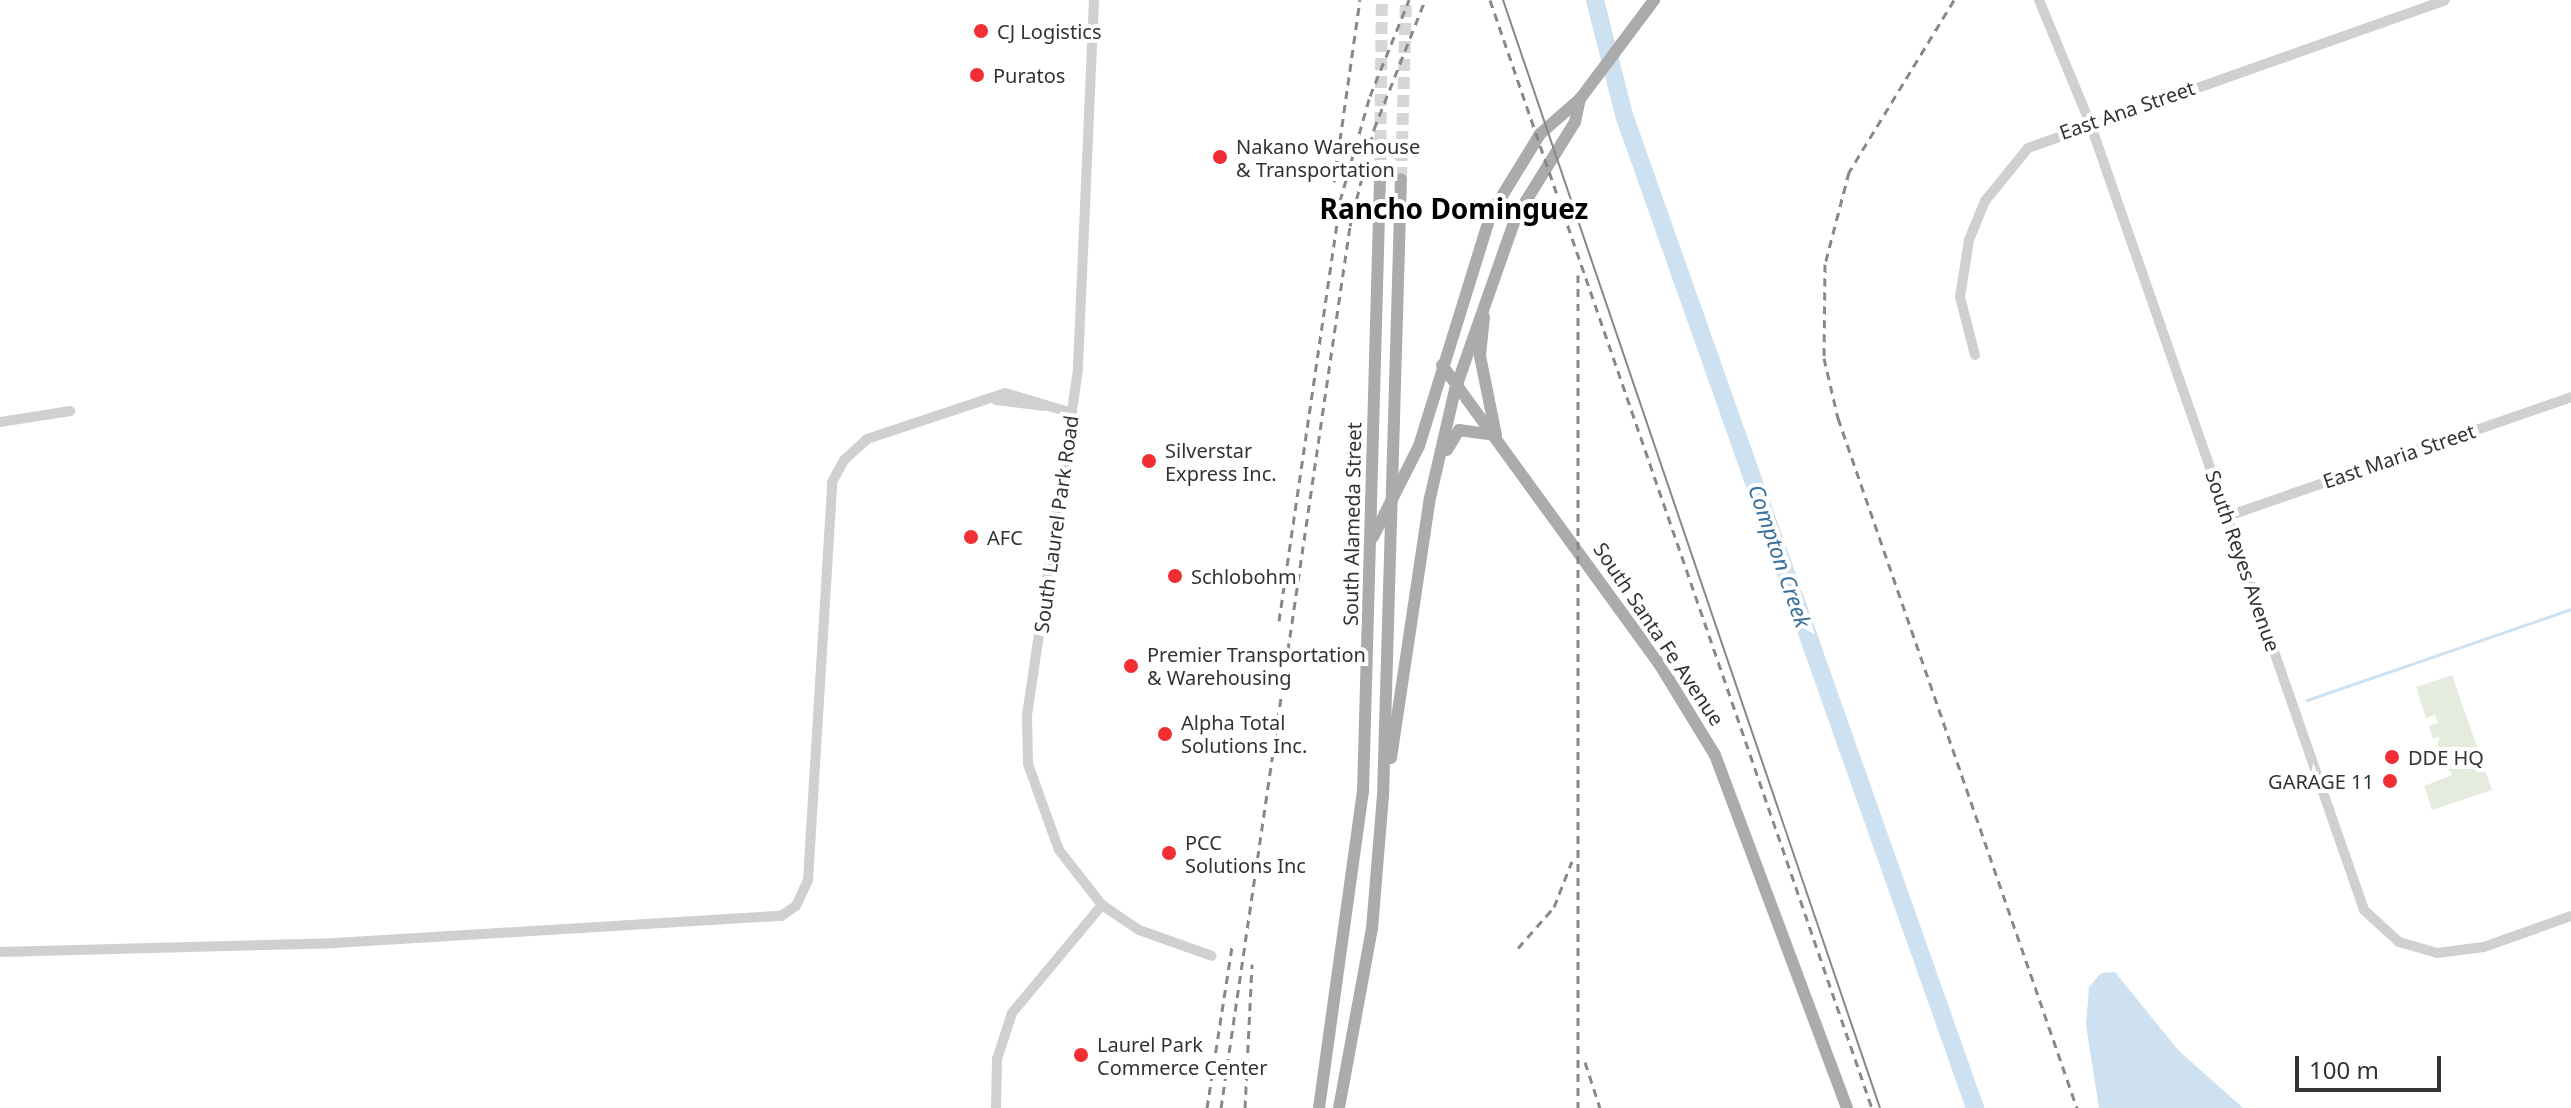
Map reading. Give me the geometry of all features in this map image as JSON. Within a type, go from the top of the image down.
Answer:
[{"type":"main road","points":[[1372,539],[1394,503],[1494,208],[1540,134],[1580,99],[1650,5]]},
{"type":"main road","points":[[1383,796],[1430,498],[1455,390],[1485,291],[1516,217],[1575,122],[1580,99]]},
{"type":"main road","name":"South Alameda Street","points":[[1319,1108],[1363,792],[1380,178]]},
{"type":"main road","name":"South Alameda Street","points":[[1339,1108],[1372,929],[1383,796],[1394,503],[1401,179]]},
{"type":"main road","points":[[1494,208],[1516,217]]},
{"type":"main road","points":[[1430,498],[1454,435],[1466,429],[1496,435],[1480,356],[1485,291]]},
{"type":"main road","name":"South Santa Fe Avenue","points":[[1442,365],[1455,390],[1496,435],[1660,665],[1715,755],[1847,1108]]},
{"type":"street","name":"South Laurel Park Road","points":[[1094,0],[1072,413],[1027,716],[1028,764],[1059,850],[1102,905],[1139,930],[1212,956]]},
{"type":"street","name":"South Reyes Avenue","points":[[2039,0],[2090,123],[2350,876],[2373,921],[2410,948],[2452,953],[2571,916]]},
{"type":"street","name":"East Ana Street","points":[[1975,355],[1961,315],[1961,280],[1985,201],[2028,148],[2090,123],[2445,0]]},
{"type":"street","name":"East Maria Street","points":[[2228,516],[2571,397]]},
{"type":"street","points":[[0,952],[335,943],[781,916],[808,880],[832,482],[867,439],[996,400],[1072,413]]},
{"type":"street","points":[[0,422],[70,411]]},
{"type":"street","points":[[996,1108],[997,1059],[1012,1013],[1102,905]]},
{"type":"shaded area","points":[[2452,675],[2492,790],[2432,810],[2424,786],[2452,775],[2436,748],[2440,737],[2433,739],[2429,726],[2438,723],[2435,715],[2426,718],[2416,687]]},
{"type":"water","points":[[2115,972],[2178,1050],[2243,1108],[2099,1108],[2086,1025],[2089,987],[2101,973]]},
{"type":"waterway","name":"Compton Creek","points":[[1595,0],[1624,115],[1975,1108]]},
{"type":"waterway","points":[[2307,700],[2571,609]]},
{"type":"tunnel","points":[[1380,178],[1382,0]]},
{"type":"tunnel","points":[[1401,179],[1406,0]]},
{"type":"tram line","points":[[1503,0],[1880,1108]]},
{"type":"railway","points":[[1334,182],[1360,0]]},
{"type":"railway","points":[[1279,621],[1340,201],[1370,96],[1409,0]]},
{"type":"railway","points":[[1221,1108],[1350,226],[1374,129],[1425,0]]},
{"type":"railway","points":[[1490,0],[1872,1108]]},
{"type":"railway","points":[[1954,0],[1849,172],[1825,264],[1824,358],[1838,418],[2077,1108]]},
{"type":"railway","points":[[1578,275],[1578,1108]]},
{"type":"railway","points":[[1518,948],[1554,907],[1572,861]]},
{"type":"railway","points":[[1207,1108],[1232,946]]},
{"type":"railway","points":[[1245,1108],[1252,964]]},
{"type":"railway","points":[[1585,1062],[1600,1108]]},
{"type":"place","name":"CJ Logistics","points":[[981,31]]},
{"type":"place","name":"Puratos","points":[[977,75]]},
{"type":"place","name":"Nakano Warehouse & Transportation","points":[[1220,157]]},
{"type":"place","name":"Silverstar Express Inc.","points":[[1149,461]]},
{"type":"place","name":"AFC","points":[[971,537]]},
{"type":"place","name":"Schlobohm","points":[[1175,576]]},
{"type":"place","name":"Premier Transportation & Warehousing","points":[[1131,666]]},
{"type":"place","name":"Alpha Total Solutions Inc.","points":[[1165,734]]},
{"type":"place","name":"DDE HQ","points":[[2392,757]]},
{"type":"place","name":"GARAGE 11","points":[[2390,781]]},
{"type":"place","name":"PCC Solutions Inc","points":[[1169,853]]},
{"type":"place","name":"Laurel Park Commerce Center","points":[[1081,1055]]},
{"type":"district","name":"Rancho Dominguez","points":[[1454,208]]}]
